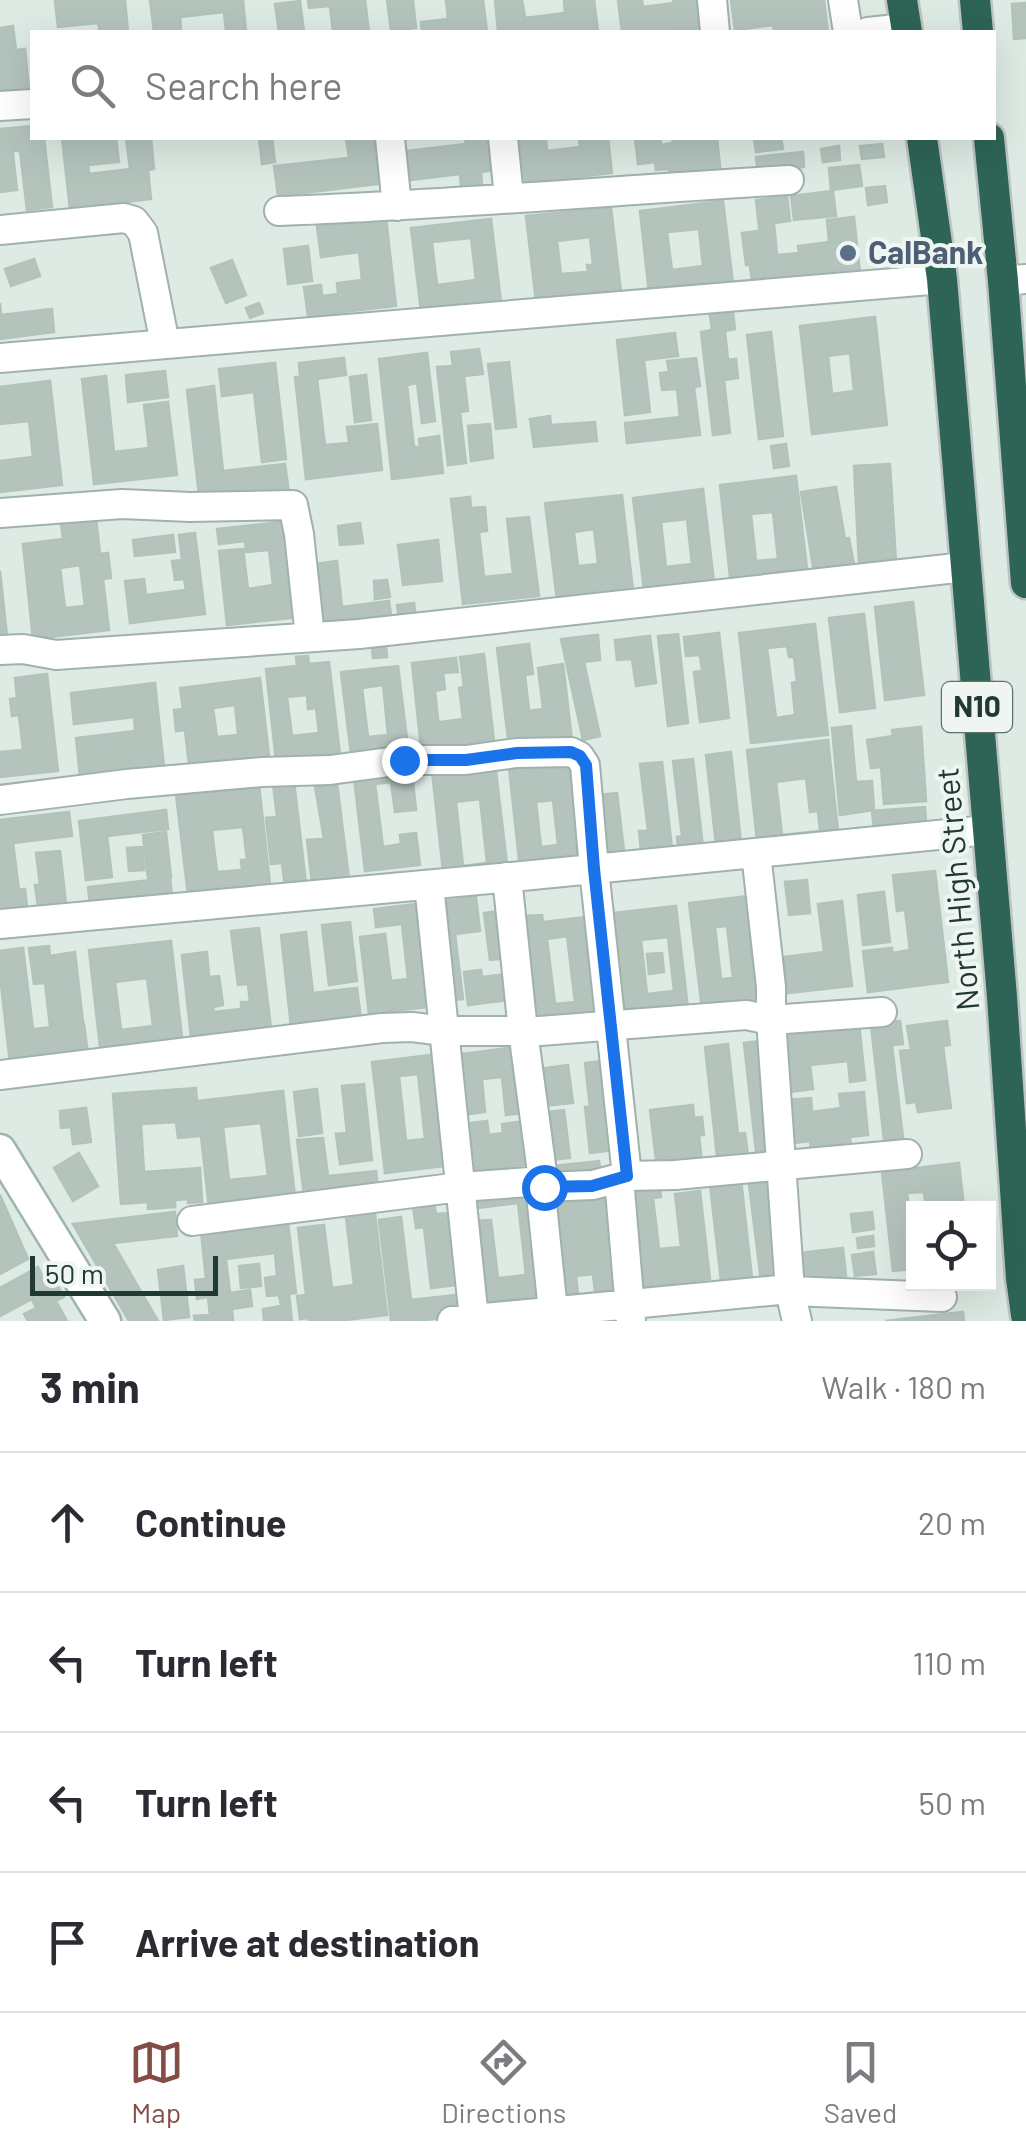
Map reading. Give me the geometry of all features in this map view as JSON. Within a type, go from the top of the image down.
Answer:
[{"type":"highway","points":[[975,0],[978,30]]},
{"type":"highway","name":"North High Street","points":[[922,140],[942,280],[1026,1315]]},
{"type":"highway","points":[[989,140],[1015,280],[1026,583]]},
{"type":"street","points":[[712,0],[715,30]]},
{"type":"street","points":[[844,0],[848,30]]},
{"type":"street","points":[[874,30],[905,20]]},
{"type":"street","points":[[0,106],[30,104]]},
{"type":"street","points":[[390,140],[397,206]]},
{"type":"street","points":[[504,140],[509,197]]},
{"type":"street","points":[[279,210],[789,180]]},
{"type":"street","points":[[0,230],[124,218],[134,221],[143,233],[165,344]]},
{"type":"street","points":[[0,358],[942,280]]},
{"type":"street","points":[[0,512],[122,504],[293,504],[310,637]]},
{"type":"street","points":[[0,650],[23,648],[56,655],[310,637],[965,568]]},
{"type":"street","points":[[0,800],[127,784],[330,770],[404,760],[466,760],[517,753],[571,752],[580,756],[586,765],[612,1026],[630,1312]]},
{"type":"street","points":[[0,924],[988,830]]},
{"type":"street","points":[[756,854],[771,986],[770,1020],[790,1291],[797,1321]]},
{"type":"street","points":[[507,877],[553,1311]]},
{"type":"street","points":[[428,884],[460,1187],[463,1320],[553,1311],[630,1312],[778,1290],[942,1297]]},
{"type":"street","points":[[0,1074],[382,1028],[523,1031],[746,1016],[770,1020],[882,1012]]},
{"type":"street","points":[[0,1150],[105,1321]]},
{"type":"street","points":[[192,1220],[460,1187],[530,1182],[542,1186],[592,1186],[623,1177],[908,1154]]},
{"type":"building","points":[[125,0],[128,30],[100,30],[98,23],[58,27],[55,1]]},
{"type":"building","points":[[150,0],[243,0],[246,30],[226,30],[224,12],[180,17],[181,30],[154,30]]},
{"type":"building","points":[[308,0],[365,0],[369,30],[333,30],[330,6],[309,8]]},
{"type":"building","points":[[387,0],[413,0],[416,28],[391,30]]},
{"type":"building","points":[[446,0],[483,0],[487,30],[422,30],[421,22],[448,19]]},
{"type":"building","points":[[495,0],[522,0],[525,18],[565,13],[564,0],[594,0],[598,30],[498,30]]},
{"type":"building","points":[[618,0],[642,0],[643,7],[674,3],[673,0],[700,0],[703,28],[622,30]]},
{"type":"building","points":[[731,0],[824,0],[828,30],[774,30],[773,25],[735,30]]},
{"type":"building","points":[[300,1],[304,30],[279,30],[275,4]]},
{"type":"building","points":[[1026,3],[1026,38],[1014,39],[1012,4]]},
{"type":"building","points":[[13,26],[16,50],[25,49],[29,88],[0,91],[0,28]]},
{"type":"building","points":[[30,126],[30,140],[44,140],[52,207],[27,210],[20,151],[14,151],[12,128]]},
{"type":"building","points":[[10,128],[17,190],[0,192],[0,129]]},
{"type":"building","points":[[62,140],[116,140],[119,162],[88,165],[89,174],[130,169],[126,140],[151,140],[154,169],[148,170],[151,199],[70,209]]},
{"type":"building","points":[[259,140],[272,140],[275,162],[262,164]]},
{"type":"building","points":[[346,140],[373,140],[378,184],[278,196],[274,166],[349,158]]},
{"type":"building","points":[[465,140],[493,140],[496,170],[481,172],[482,185],[461,187],[460,174],[410,180],[406,151],[466,144]]},
{"type":"building","points":[[520,140],[546,140],[547,151],[580,147],[579,140],[608,140],[612,173],[525,183]]},
{"type":"building","points":[[635,140],[660,140],[661,145],[672,140],[717,140],[721,176],[671,182],[669,169],[656,170],[655,162],[638,164]]},
{"type":"building","points":[[754,140],[781,140],[783,149],[756,152]]},
{"type":"building","points":[[882,144],[884,157],[862,159],[860,146]]},
{"type":"building","points":[[839,146],[840,160],[823,162],[821,149]]},
{"type":"building","points":[[803,152],[804,167],[758,172],[756,157]]},
{"type":"building","points":[[859,165],[862,186],[831,190],[829,168]]},
{"type":"building","points":[[885,186],[887,202],[868,205],[866,188]]},
{"type":"building","points":[[833,191],[836,216],[794,220],[791,196]]},
{"type":"building","points":[[787,196],[790,221],[774,223],[777,255],[798,253],[801,279],[765,282],[756,200]]},
{"type":"building","points":[[723,201],[733,283],[649,293],[640,211]],"holes":[[[699,229],[703,266],[672,270],[667,232]]]},
{"type":"building","points":[[611,207],[621,292],[536,302],[526,216]],"holes":[[[590,237],[593,265],[587,265],[588,272],[561,274],[557,241]]]},
{"type":"building","points":[[854,217],[860,273],[803,280],[798,246],[829,242],[827,220]]},
{"type":"building","points":[[386,218],[396,306],[308,316],[304,287],[321,285],[322,296],[338,294],[337,283],[362,280],[359,252],[321,257],[317,226]]},
{"type":"building","points":[[491,219],[501,302],[421,311],[411,228]],"holes":[[[471,238],[476,280],[437,285],[432,242]]]},
{"type":"building","points":[[759,231],[763,263],[746,265],[742,233]]},
{"type":"building","points":[[308,246],[312,281],[288,284],[284,249]]},
{"type":"building","points":[[34,259],[40,276],[11,286],[5,269]]},
{"type":"building","points":[[232,260],[246,295],[226,303],[211,268]]},
{"type":"building","points":[[762,265],[764,280],[752,282],[750,266]]},
{"type":"building","points":[[0,303],[1,315],[52,309],[54,332],[0,339]]},
{"type":"building","points":[[259,303],[263,313],[250,318],[246,308]]},
{"type":"building","points":[[733,313],[735,329],[725,331],[728,360],[736,359],[738,378],[724,380],[730,433],[713,435],[701,332],[712,330],[710,315]]},
{"type":"building","points":[[875,317],[887,425],[812,434],[800,326]],"holes":[[[850,353],[854,391],[832,394],[828,356]]]},
{"type":"building","points":[[771,332],[783,436],[759,439],[747,335]]},
{"type":"building","points":[[675,333],[678,356],[644,360],[650,412],[625,415],[617,340]]},
{"type":"building","points":[[479,349],[483,374],[464,376],[468,411],[460,412],[466,463],[448,465],[437,367],[453,366],[451,352]]},
{"type":"building","points":[[427,353],[435,421],[422,423],[417,383],[407,385],[414,447],[420,447],[419,439],[439,436],[443,473],[392,479],[379,359]]},
{"type":"building","points":[[344,358],[346,375],[317,379],[325,445],[349,443],[347,427],[377,424],[382,470],[306,479],[295,377],[300,377],[299,363]]},
{"type":"building","points":[[696,358],[700,386],[694,387],[700,435],[627,443],[625,423],[680,417],[677,389],[662,390],[660,373],[669,372],[667,361]]},
{"type":"building","points":[[509,362],[516,427],[496,429],[488,364]]},
{"type":"building","points":[[275,363],[286,459],[262,462],[254,392],[222,396],[219,369]]},
{"type":"building","points":[[165,371],[168,397],[128,402],[126,375]]},
{"type":"building","points":[[366,375],[371,420],[355,422],[350,377]]},
{"type":"building","points":[[106,376],[114,452],[149,448],[144,405],[168,402],[177,475],[94,484],[82,379]]},
{"type":"building","points":[[50,381],[62,485],[0,492],[0,461],[33,457],[29,421],[0,424],[0,387]]},
{"type":"building","points":[[214,386],[223,471],[285,464],[289,493],[200,504],[187,390]]},
{"type":"building","points":[[550,416],[551,425],[595,422],[597,441],[534,447],[530,419]]},
{"type":"building","points":[[490,424],[493,458],[471,461],[468,426]]},
{"type":"building","points":[[786,444],[789,466],[774,468],[771,446]]},
{"type":"building","points":[[890,464],[896,562],[859,564],[854,466]]},
{"type":"building","points":[[796,476],[808,577],[731,586],[720,485]],"holes":[[[773,512],[778,559],[756,561],[751,514]]]},
{"type":"building","points":[[836,487],[845,539],[849,538],[854,564],[814,573],[801,492]]},
{"type":"building","points":[[703,489],[714,582],[644,590],[633,498]],"holes":[[[687,519],[692,564],[666,567],[661,522]]]},
{"type":"building","points":[[622,495],[633,591],[557,600],[545,503]],"holes":[[[594,529],[598,564],[578,566],[574,532]]]},
{"type":"building","points":[[470,497],[471,508],[485,507],[487,531],[479,532],[484,577],[513,574],[507,519],[529,517],[539,596],[463,604],[451,499]]},
{"type":"building","points":[[96,518],[100,554],[108,553],[111,578],[103,579],[109,630],[33,639],[23,544],[63,539],[61,523]],"holes":[[[80,565],[85,606],[65,608],[60,568]]]},
{"type":"building","points":[[290,521],[301,617],[227,625],[219,551],[243,549],[248,589],[273,585],[269,550],[246,552],[245,541],[219,544],[217,529]]},
{"type":"building","points":[[360,523],[363,543],[340,545],[338,526]]},
{"type":"building","points":[[195,533],[205,614],[130,623],[125,581],[144,579],[146,595],[186,590],[184,579],[175,580],[172,561],[182,560],[179,535]]},
{"type":"building","points":[[173,535],[175,552],[135,556],[133,540]]},
{"type":"building","points":[[438,540],[442,581],[403,585],[398,545]]},
{"type":"building","points":[[337,561],[342,607],[389,601],[392,621],[323,629],[315,564]]},
{"type":"building","points":[[0,571],[7,636],[0,637]]},
{"type":"building","points":[[387,580],[390,597],[375,599],[374,581]]},
{"type":"building","points":[[913,602],[924,695],[885,700],[875,607]]},
{"type":"building","points":[[414,603],[416,618],[399,620],[397,605]]},
{"type":"building","points":[[864,614],[875,708],[840,712],[829,618]]},
{"type":"building","points":[[815,624],[828,735],[751,743],[739,633]],"holes":[[[787,646],[789,657],[794,657],[797,682],[792,683],[795,715],[776,718],[767,648]]]},
{"type":"building","points":[[719,633],[729,718],[700,722],[694,672],[702,671],[700,655],[686,656],[684,637]]},
{"type":"building","points":[[678,634],[688,723],[668,726],[658,636]]},
{"type":"building","points":[[598,635],[600,660],[584,662],[600,736],[583,740],[561,639]]},
{"type":"building","points":[[650,636],[656,683],[636,686],[632,659],[617,660],[615,640]]},
{"type":"building","points":[[385,637],[387,657],[373,658],[371,638]]},
{"type":"building","points":[[529,644],[533,674],[525,675],[529,711],[543,709],[538,668],[563,664],[572,740],[509,747],[497,648]]},
{"type":"building","points":[[484,654],[495,750],[444,756],[440,722],[463,719],[460,657]]},
{"type":"building","points":[[308,656],[309,664],[329,662],[341,763],[277,770],[266,669],[297,666],[296,657]],"holes":[[[307,695],[308,709],[316,708],[319,733],[292,736],[287,697]]]},
{"type":"building","points":[[456,658],[458,672],[443,673],[445,689],[435,691],[442,756],[422,758],[412,663]]},
{"type":"building","points":[[398,666],[409,755],[352,762],[341,672]],"holes":[[[383,685],[388,735],[368,737],[362,688]]]},
{"type":"building","points":[[47,674],[58,771],[0,777],[0,752],[23,750],[19,715],[12,716],[10,699],[17,698],[15,678]]},
{"type":"building","points":[[260,678],[269,756],[189,765],[185,730],[176,731],[174,710],[183,709],[180,688]],"holes":[[[235,705],[238,735],[217,737],[213,708]]]},
{"type":"building","points":[[155,683],[164,767],[80,776],[76,738],[135,731],[134,717],[74,724],[71,693]]},
{"type":"building","points":[[851,726],[856,782],[872,781],[874,810],[840,815],[832,728]]},
{"type":"building","points":[[921,727],[926,801],[884,804],[881,767],[871,768],[867,740],[893,736],[892,730]]},
{"type":"building","points":[[828,740],[839,840],[758,849],[747,750]],"holes":[[[806,778],[810,812],[818,811],[820,831],[782,835],[776,782]]]},
{"type":"building","points":[[731,752],[742,851],[717,854],[706,755]]},
{"type":"building","points":[[693,759],[704,856],[679,860],[677,837],[682,836],[673,761]]},
{"type":"building","points":[[574,760],[585,860],[520,868],[509,768]],"holes":[[[553,800],[558,845],[541,847],[536,802]]]},
{"type":"building","points":[[662,762],[673,857],[642,861],[639,831],[648,831],[640,764]]},
{"type":"building","points":[[495,763],[507,864],[443,871],[432,771]],"holes":[[[480,799],[487,863],[463,866],[456,802]]]},
{"type":"building","points":[[411,764],[416,810],[395,812],[391,782],[375,784],[383,847],[401,844],[400,835],[416,833],[420,865],[365,871],[353,770]]},
{"type":"building","points":[[293,773],[307,892],[286,895],[282,863],[271,864],[266,818],[277,817],[272,775]]},
{"type":"building","points":[[258,776],[271,893],[189,903],[175,786]],"holes":[[[243,827],[247,860],[241,860],[242,870],[217,872],[212,830]]]},
{"type":"building","points":[[337,783],[349,879],[312,883],[307,840],[324,839],[315,786]]},
{"type":"building","points":[[617,793],[625,859],[605,861],[597,795]]},
{"type":"building","points":[[925,807],[927,836],[875,839],[872,811]]},
{"type":"building","points":[[166,810],[168,829],[107,836],[112,877],[86,880],[79,821]]},
{"type":"building","points":[[69,812],[72,836],[13,843],[19,890],[25,889],[28,915],[0,918],[0,820]]},
{"type":"building","points":[[166,832],[171,877],[148,879],[143,835]]},
{"type":"building","points":[[142,847],[144,870],[129,871],[127,848]]},
{"type":"building","points":[[60,851],[67,912],[39,915],[36,853]]},
{"type":"building","points":[[935,871],[948,982],[868,992],[863,951],[910,950],[905,910],[897,911],[893,875]]},
{"type":"building","points":[[170,878],[173,905],[91,914],[88,887]]},
{"type":"building","points":[[807,880],[810,913],[789,915],[785,882]]},
{"type":"building","points":[[884,892],[890,942],[863,945],[858,895]]},
{"type":"building","points":[[749,896],[761,1002],[702,1009],[689,903]],"holes":[[[727,926],[733,978],[721,979],[715,927]]]},
{"type":"building","points":[[476,897],[480,931],[455,934],[463,999],[446,1001],[435,902]]},
{"type":"building","points":[[842,901],[852,986],[787,993],[783,957],[824,952],[818,904]]},
{"type":"building","points":[[425,903],[437,1006],[369,1014],[360,937],[385,934],[391,981],[408,979],[402,924],[376,927],[374,909]]},
{"type":"building","points":[[676,906],[688,1009],[625,1017],[622,992],[613,994],[609,959],[618,958],[613,913]],"holes":[[[668,937],[674,991],[647,994],[641,940]]]},
{"type":"building","points":[[505,910],[511,958],[490,960],[484,913]]},
{"type":"building","points":[[542,915],[543,922],[595,916],[606,1016],[537,1024],[525,916]],"holes":[[[567,936],[575,1002],[555,1004],[547,939]]]},
{"type":"building","points":[[350,922],[357,981],[329,985],[322,925]]},
{"type":"building","points":[[259,928],[272,1037],[192,1047],[182,955],[207,952],[209,977],[219,976],[223,1005],[213,1007],[214,1012],[241,1009],[241,1002],[250,1002],[248,984],[238,985],[231,931]]},
{"type":"building","points":[[306,932],[313,993],[357,988],[361,1019],[291,1027],[281,935]]},
{"type":"building","points":[[171,941],[183,1046],[101,1056],[89,950]],"holes":[[[147,978],[153,1026],[121,1030],[115,982]]]},
{"type":"building","points":[[49,946],[50,956],[75,952],[83,1022],[50,1026],[45,983],[34,984],[29,948]]},
{"type":"building","points":[[23,948],[33,1029],[84,1024],[88,1054],[10,1063],[0,951]]},
{"type":"building","points":[[662,953],[664,972],[649,974],[647,954]]},
{"type":"building","points":[[481,970],[482,977],[514,973],[517,999],[468,1005],[464,972]]},
{"type":"building","points":[[900,1021],[903,1044],[892,1045],[903,1138],[884,1140],[871,1025]]},
{"type":"building","points":[[947,1021],[950,1045],[943,1046],[951,1108],[918,1112],[916,1102],[907,1103],[900,1051],[911,1050],[907,1026]]},
{"type":"building","points":[[859,1024],[865,1080],[850,1082],[848,1061],[810,1065],[813,1089],[789,1092],[782,1033]]},
{"type":"building","points":[[766,1040],[780,1158],[757,1161],[744,1043]]},
{"type":"building","points":[[728,1044],[738,1134],[745,1133],[749,1163],[718,1166],[705,1047]]},
{"type":"building","points":[[516,1047],[523,1113],[506,1115],[502,1077],[482,1079],[485,1112],[461,1115],[454,1055]]},
{"type":"building","points":[[440,1054],[453,1165],[385,1173],[372,1062]],"holes":[[[418,1074],[425,1139],[406,1141],[399,1076]]]},
{"type":"building","points":[[611,1060],[621,1149],[590,1153],[585,1063]]},
{"type":"building","points":[[568,1065],[573,1103],[544,1106],[539,1069]]},
{"type":"building","points":[[364,1084],[372,1160],[340,1164],[336,1134],[347,1133],[342,1086]]},
{"type":"building","points":[[196,1088],[199,1136],[178,1138],[176,1122],[141,1124],[144,1172],[200,1168],[202,1202],[175,1200],[175,1207],[148,1209],[148,1202],[121,1204],[113,1094]]},
{"type":"building","points":[[317,1089],[322,1133],[299,1136],[294,1092]]},
{"type":"building","points":[[283,1091],[296,1206],[210,1216],[197,1101]],"holes":[[[261,1123],[268,1176],[229,1180],[223,1127]]]},
{"type":"building","points":[[864,1092],[868,1135],[850,1137],[851,1147],[811,1152],[810,1141],[793,1143],[788,1100],[811,1098],[812,1112],[841,1108],[839,1094]]},
{"type":"building","points":[[693,1105],[694,1118],[702,1117],[702,1164],[657,1168],[650,1110]]},
{"type":"building","points":[[86,1108],[91,1142],[73,1144],[71,1127],[61,1128],[60,1111]]},
{"type":"building","points":[[564,1110],[570,1158],[551,1160],[545,1112]]},
{"type":"building","points":[[487,1121],[489,1135],[503,1133],[502,1124],[526,1121],[531,1164],[469,1172],[463,1124]]},
{"type":"building","points":[[323,1138],[328,1176],[376,1171],[379,1194],[305,1203],[297,1140]]},
{"type":"building","points":[[79,1153],[98,1186],[73,1201],[54,1168]]},
{"type":"building","points":[[599,1161],[602,1180],[554,1185],[552,1166]]},
{"type":"building","points":[[959,1163],[963,1201],[925,1201],[924,1192],[907,1193],[906,1270],[893,1271],[882,1172]]},
{"type":"building","points":[[772,1173],[785,1278],[761,1281],[748,1176]]},
{"type":"building","points":[[659,1177],[661,1197],[653,1198],[659,1249],[681,1247],[675,1194],[700,1191],[710,1279],[639,1287],[627,1180]]},
{"type":"building","points":[[741,1180],[752,1278],[721,1281],[710,1184]]},
{"type":"building","points":[[535,1184],[548,1294],[483,1302],[473,1221],[491,1220],[498,1278],[526,1275],[518,1203],[476,1208],[474,1191]]},
{"type":"building","points":[[612,1191],[624,1298],[596,1301],[593,1274],[576,1276],[579,1303],[557,1306],[544,1199]]},
{"type":"building","points":[[0,1195],[28,1259],[0,1274]]},
{"type":"building","points":[[433,1196],[436,1214],[448,1213],[457,1285],[431,1288],[424,1227],[416,1228],[412,1199]]},
{"type":"building","points":[[374,1206],[387,1315],[337,1321],[300,1319],[297,1296],[306,1295],[298,1228],[324,1225],[332,1288],[354,1285],[345,1209]]},
{"type":"building","points":[[175,1212],[177,1236],[113,1243],[158,1321],[129,1321],[73,1224]]},
{"type":"building","points":[[287,1212],[296,1293],[289,1294],[292,1321],[264,1321],[263,1309],[281,1306],[279,1295],[267,1296],[265,1278],[277,1276],[275,1253],[226,1259],[230,1293],[250,1290],[252,1306],[232,1309],[233,1321],[195,1321],[194,1316],[210,1315],[208,1297],[197,1299],[195,1280],[206,1279],[200,1222]]},
{"type":"building","points":[[872,1212],[874,1229],[853,1232],[851,1214]]},
{"type":"building","points":[[401,1217],[411,1300],[457,1295],[459,1316],[391,1321],[379,1220]]},
{"type":"building","points":[[873,1236],[874,1246],[858,1248],[857,1238]]},
{"type":"building","points":[[843,1248],[846,1276],[803,1281],[799,1253]]},
{"type":"building","points":[[873,1252],[876,1274],[855,1276],[852,1255]]},
{"type":"building","points":[[259,1264],[261,1286],[241,1288],[239,1266]]},
{"type":"building","points":[[183,1266],[189,1317],[164,1320],[158,1270]]},
{"type":"building","points":[[38,1267],[44,1279],[51,1274],[64,1297],[56,1301],[67,1321],[28,1321],[24,1314],[36,1308],[32,1299],[0,1316],[0,1288]]},
{"type":"building","points":[[963,1312],[964,1321],[885,1321]]},
{"type":"place","name":"CalBank","points":[[848,253]]},
{"type":"route","points":[[404,760],[571,752],[586,765],[627,1176],[592,1186],[544,1187]]}]
